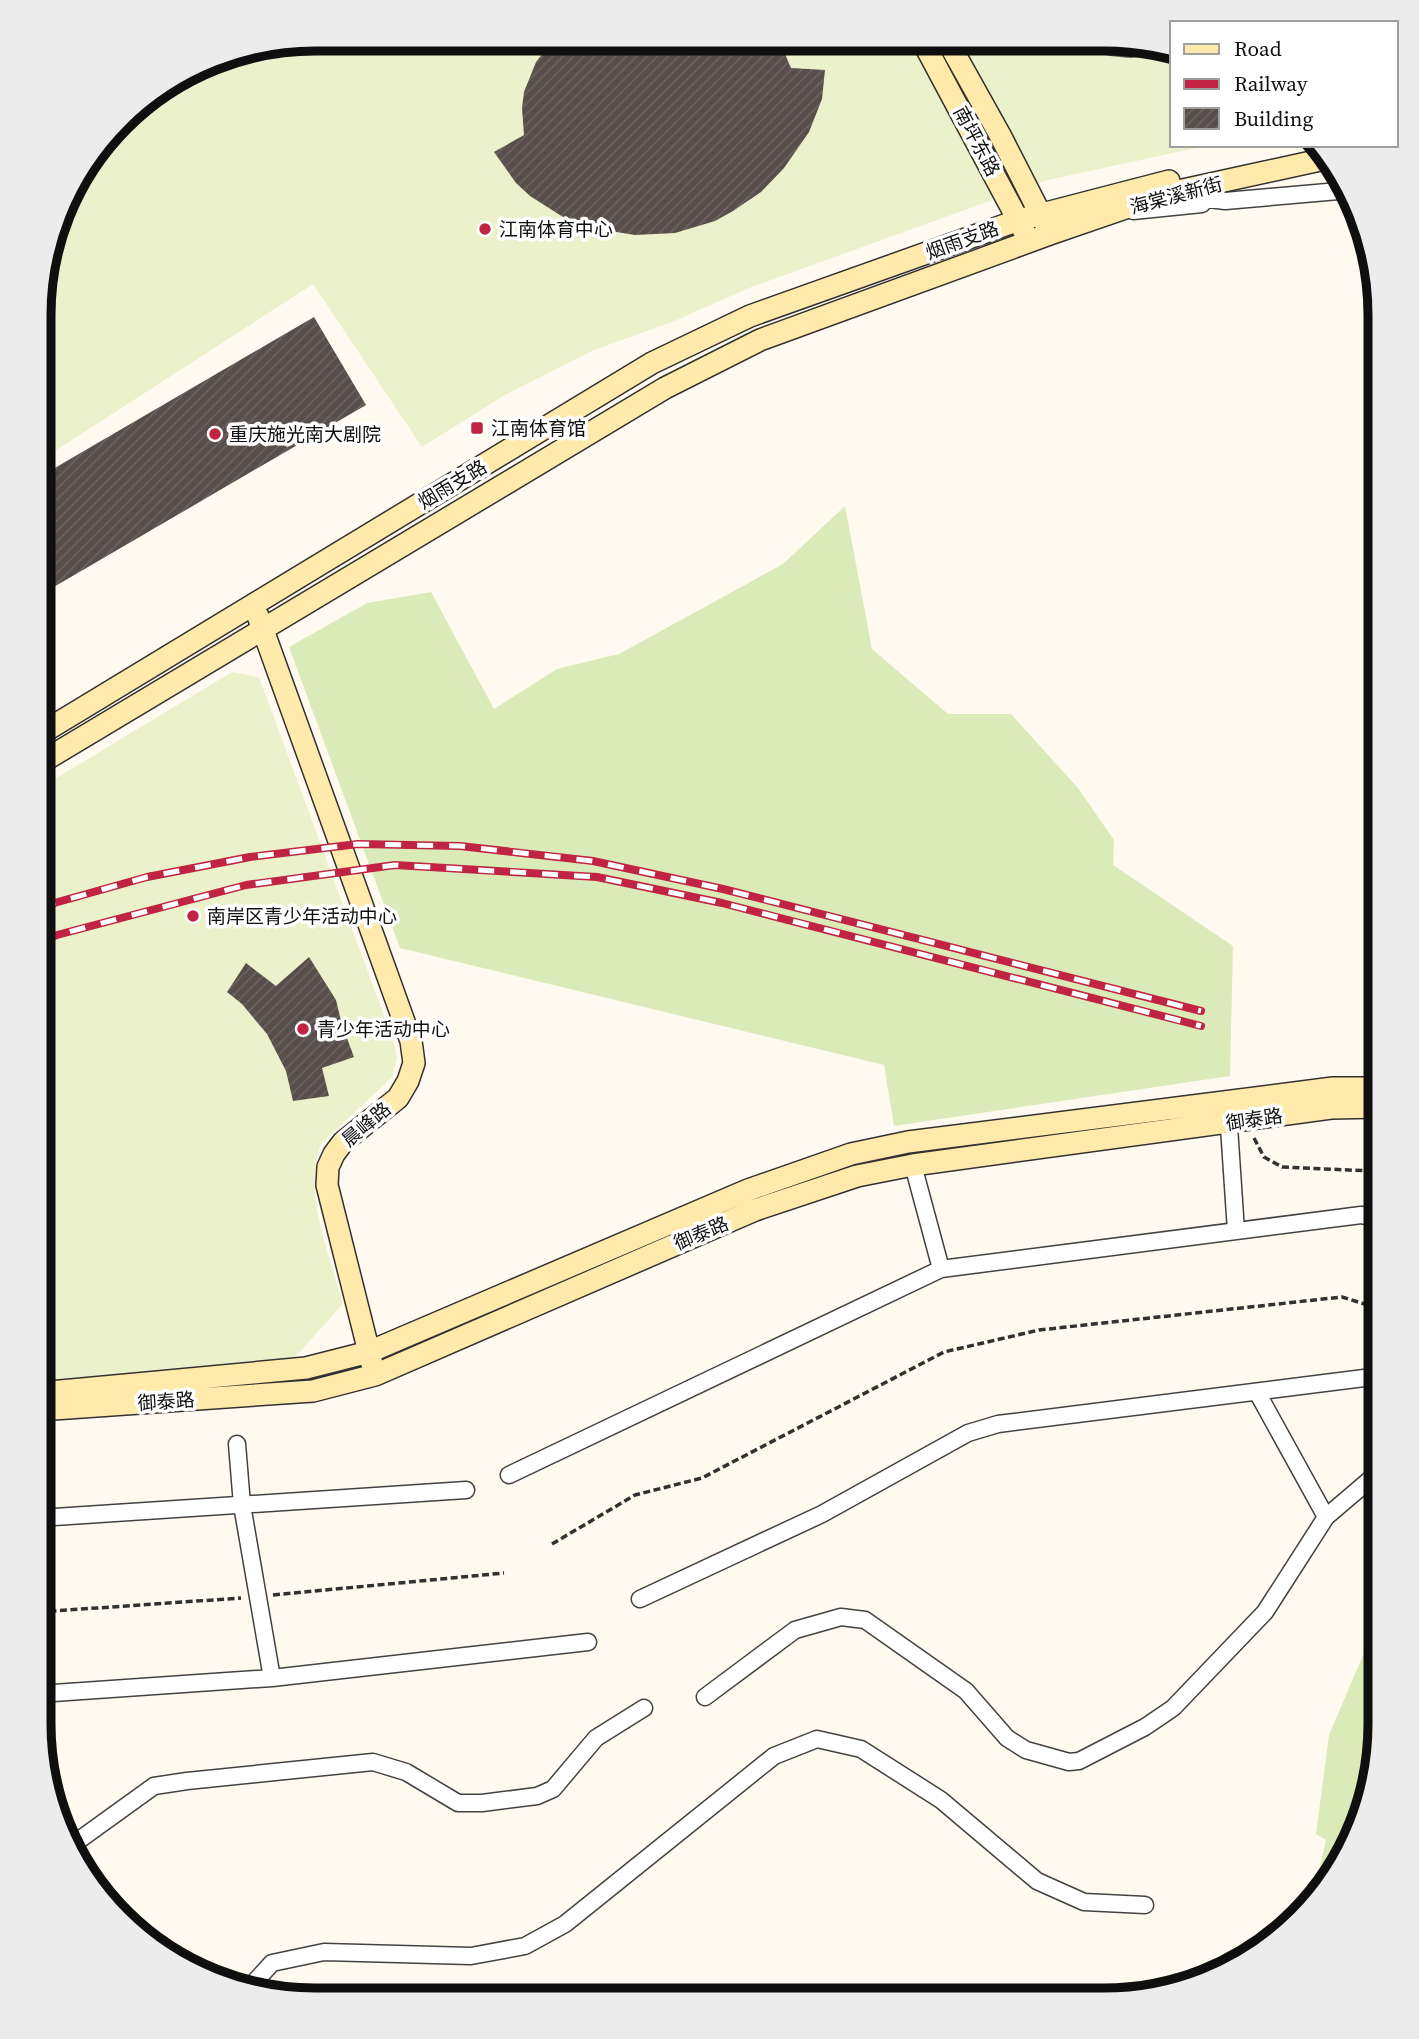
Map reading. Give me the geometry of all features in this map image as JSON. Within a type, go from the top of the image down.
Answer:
[{"type":"street","name":"南坪东路","points":[[928,51],[1030,242]]},
{"type":"street","name":"南坪东路","points":[[953,51],[1046,224]]},
{"type":"street","name":"海棠溪新街","points":[[1030,242],[1046,224],[1136,188],[1309,148]]},
{"type":"street","name":"海棠溪新街","points":[[1046,224],[1107,214],[1168,193],[1319,160]]},
{"type":"street","points":[[1136,188],[1225,201]]},
{"type":"street","points":[[1107,214],[1337,191]]},
{"type":"street","name":"烟雨支路","points":[[51,727],[652,363],[750,316],[1019,220],[1046,224]]},
{"type":"street","name":"烟雨支路","points":[[51,756],[677,382],[760,340],[1030,242]]},
{"type":"street","name":"晨峰路","points":[[253,604],[264,628],[411,1041],[414,1063],[398,1098],[343,1142],[328,1167],[327,1185],[375,1375]]},
{"type":"street","name":"御泰路","points":[[51,1409],[313,1391],[375,1375],[755,1210],[857,1176],[1234,1115],[1333,1088],[1368,1088]]},
{"type":"street","name":"御泰路","points":[[51,1392],[306,1368],[369,1352],[748,1190],[851,1154],[908,1142],[1234,1115],[1368,1107]]},
{"type":"street","points":[[1234,1115],[1236,1231]]},
{"type":"street","points":[[913,1166],[942,1269]]},
{"type":"street","points":[[509,1475],[942,1269],[1368,1216]]},
{"type":"street","points":[[640,1599],[822,1514],[968,1433],[998,1424],[1368,1378]]},
{"type":"street","points":[[1256,1392],[1326,1517]]},
{"type":"street","points":[[237,1444],[242,1505],[272,1678]]},
{"type":"street","points":[[705,1698],[795,1630],[841,1617],[865,1620],[966,1690],[1007,1738],[1026,1750],[1069,1762],[1080,1761],[1145,1727],[1173,1708],[1265,1612],[1326,1517],[1368,1481]]},
{"type":"street","points":[[51,1517],[466,1490]]},
{"type":"street","points":[[51,1693],[272,1678],[587,1642]]},
{"type":"street","points":[[78,1841],[154,1786],[373,1762],[406,1772],[458,1803],[482,1803],[537,1796],[553,1789],[596,1738],[644,1708]]},
{"type":"street","points":[[255,1981],[272,1963],[324,1952],[471,1956],[525,1946],[565,1924],[774,1756],[817,1739],[861,1749],[941,1800],[1037,1881],[1084,1902],[1145,1905]]},
{"type":"path","points":[[1234,1115],[1264,1157],[1282,1167],[1368,1171]]},
{"type":"path","points":[[552,1544],[635,1495],[702,1478],[944,1352],[1039,1330],[1342,1297],[1368,1305]]},
{"type":"green space","name":"江南体育中心","points":[[297,51],[1122,51],[1170,59],[1170,147],[1201,147],[1048,180],[749,288],[672,322],[594,350],[505,395],[422,447],[313,284],[51,454],[51,297],[60,246],[78,198],[105,154],[128,128],[154,105],[198,78],[246,60]]},
{"type":"green space","points":[[845,506],[872,649],[948,714],[1011,714],[1078,788],[1114,840],[1113,865],[1233,946],[1230,1076],[894,1126],[884,1065],[400,948],[289,647],[367,603],[431,592],[494,709],[557,669],[619,654],[783,564]]},
{"type":"green space","name":"南岸区青少年活动中心","points":[[232,672],[259,677],[394,1043],[397,1058],[392,1077],[321,1144],[316,1163],[316,1203],[325,1245],[343,1304],[295,1357],[51,1380],[51,781]]},
{"type":"green space","points":[[1368,1644],[1368,1742],[1363,1776],[1348,1826],[1316,1882],[1326,1840],[1316,1834],[1329,1735]]},
{"type":"building","name":"江南体育中心","points":[[545,51],[784,51],[791,68],[825,70],[822,99],[809,132],[784,168],[761,192],[715,221],[675,233],[635,235],[598,229],[563,217],[530,196],[516,183],[494,152],[524,135],[524,92],[536,62]]},
{"type":"building","points":[[1091,51],[1122,51],[1151,55],[1130,58]]},
{"type":"building","name":"重庆施光南大剧院","points":[[314,317],[366,405],[51,589],[51,470]]},
{"type":"building","name":"青少年活动中心","points":[[309,957],[336,1000],[354,1057],[322,1068],[329,1096],[293,1101],[286,1071],[267,1034],[242,1004],[227,992],[246,963],[276,986]]},
{"type":"railway","points":[[51,904],[147,877],[250,857],[358,844],[460,846],[593,861],[723,889],[1201,1011]]},
{"type":"railway","points":[[51,938],[246,885],[395,865],[597,877],[722,903],[1201,1026]]},
{"type":"place","name":"江南体育中心","points":[[485,229]]},
{"type":"place","name":"江南体育馆","points":[[477,428]]},
{"type":"place","name":"重庆施光南大剧院","points":[[215,434]]},
{"type":"place","name":"南岸区青少年活动中心","points":[[193,916]]},
{"type":"place","name":"青少年活动中心","points":[[303,1029]]}]
